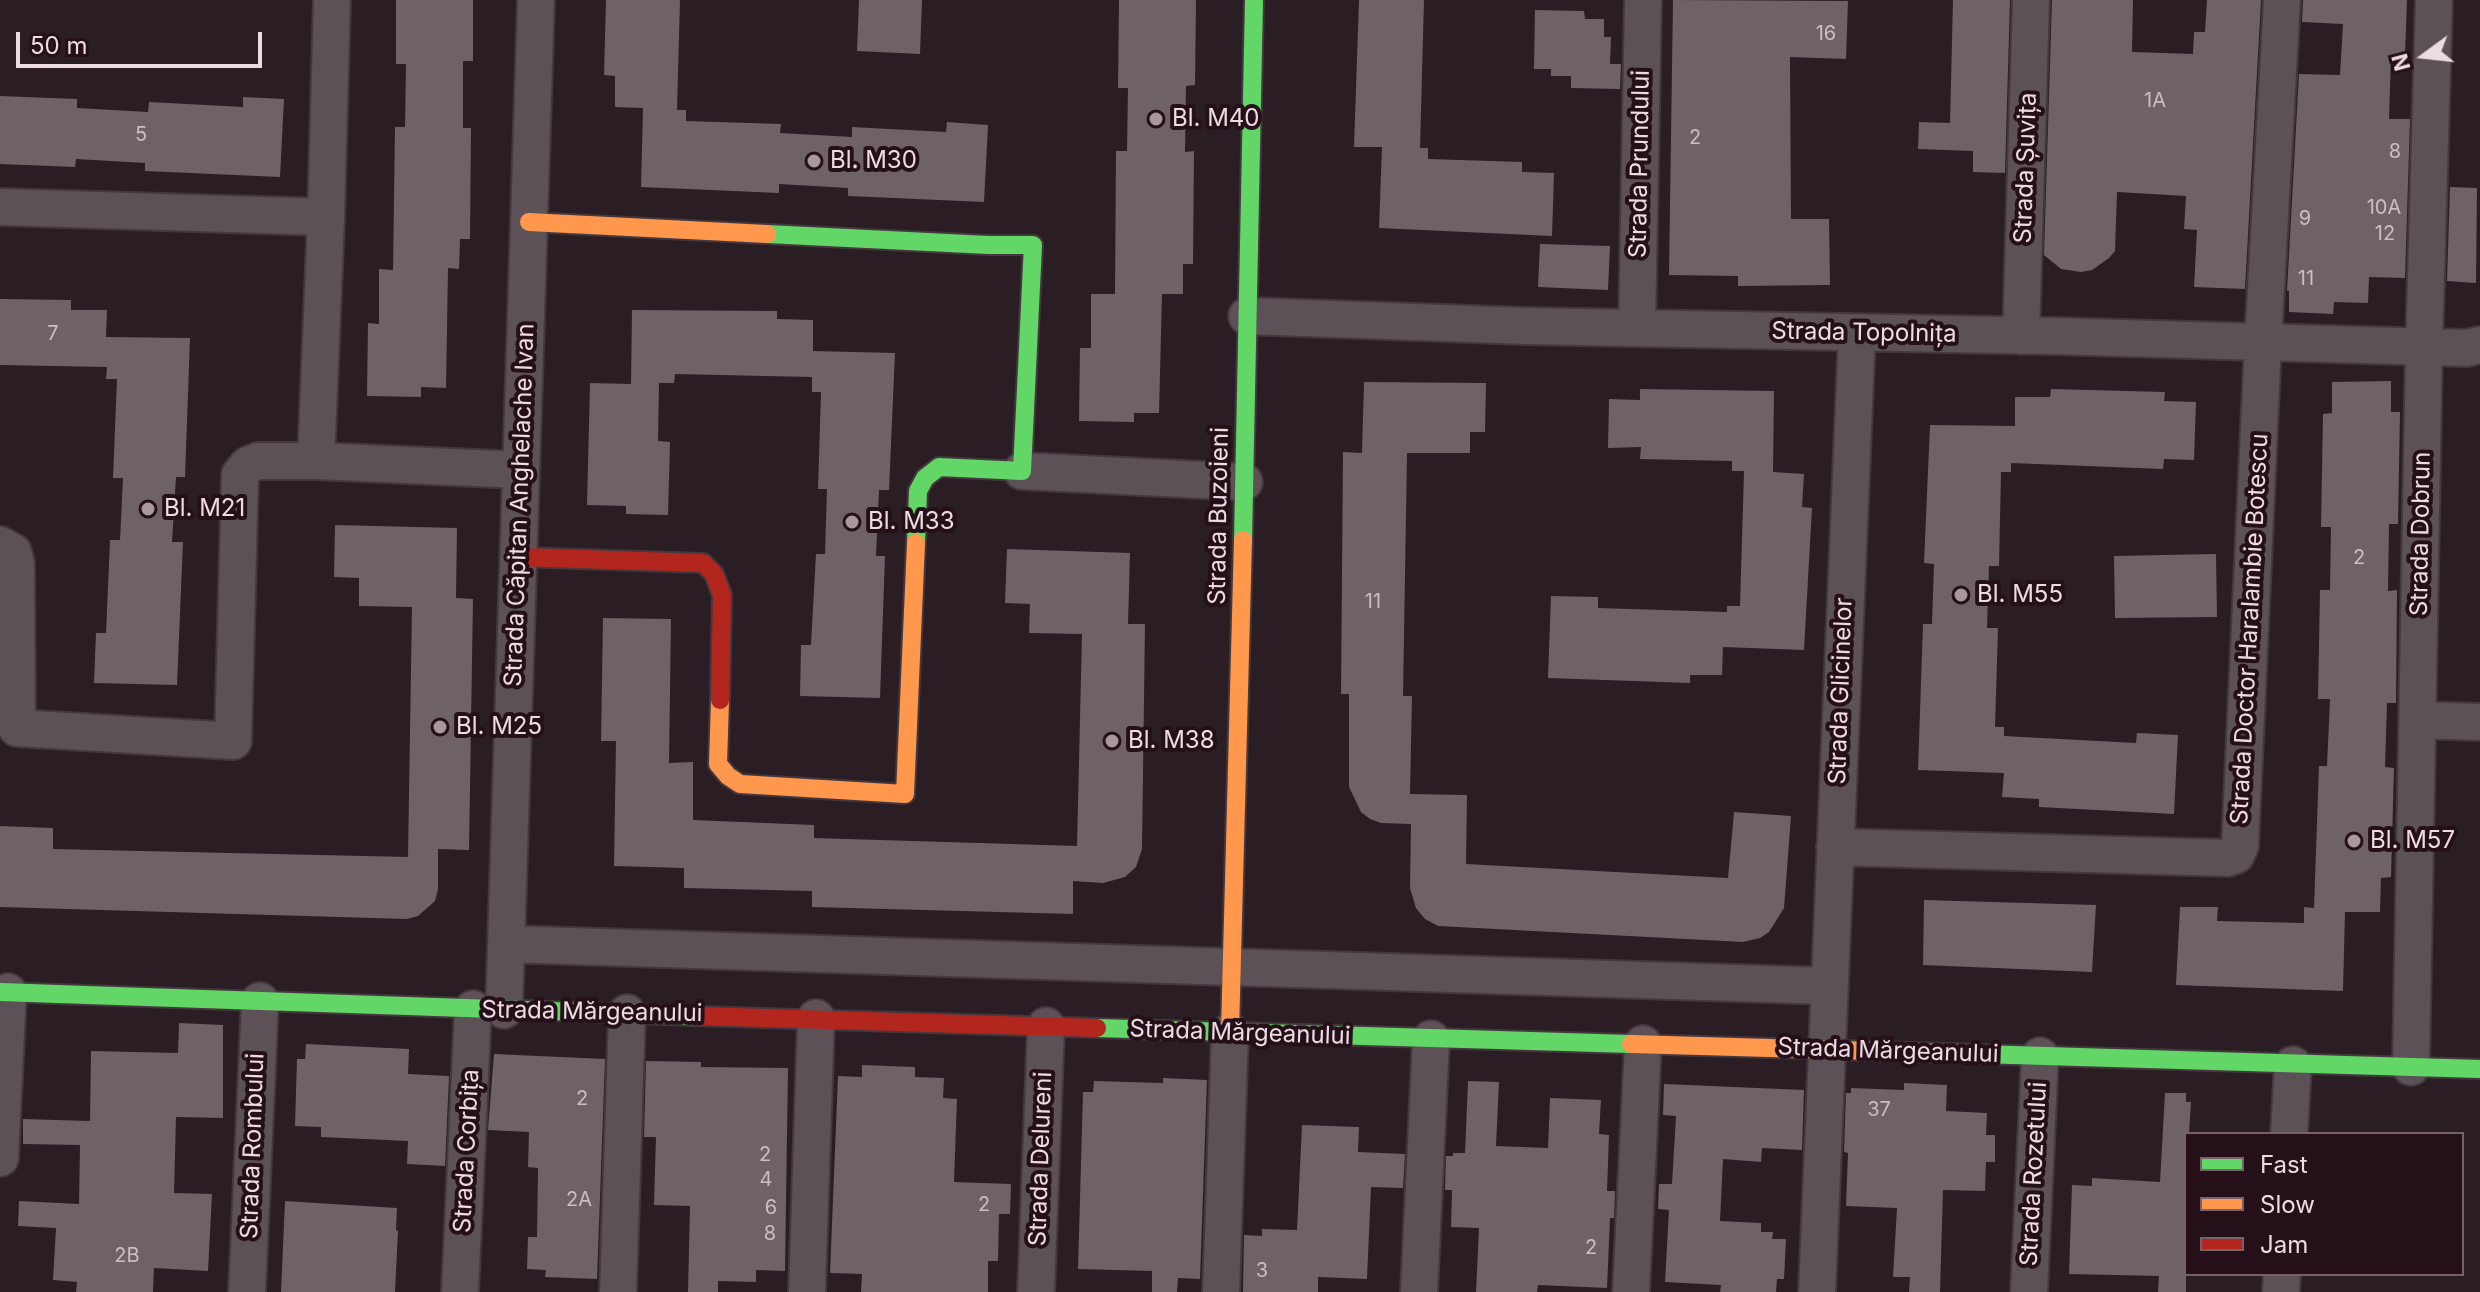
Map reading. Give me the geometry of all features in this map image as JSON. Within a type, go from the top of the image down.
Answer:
[{"type":"street","points":[[316,461],[332,0]]},
{"type":"street","name":"Strada Căpitan Anghelache Ivan","points":[[488,1010],[506,944],[536,0]]},
{"type":"street","name":"Strada Buzoieni","points":[[1230,1032],[1254,0]]},
{"type":"street","name":"Strada Prundului","points":[[1637,328],[1643,0]]},
{"type":"street","name":"Strada Șuvița","points":[[2021,336],[2031,0]]},
{"type":"street","name":"Strada Doctor Haralambie Botescu","points":[[1835,847],[2213,858],[2236,855],[2240,846],[2282,0]]},
{"type":"street","name":"Strada Dobrun","points":[[2411,1067],[2424,346],[2434,0]]},
{"type":"street","points":[[0,207],[326,217]]},
{"type":"street","points":[[529,222],[1033,245],[1022,471]]},
{"type":"street","name":"Strada Topolnița","points":[[1247,316],[2467,348],[2480,345]]},
{"type":"street","name":"Strada Glicinelor","points":[[1817,1292],[1857,333]]},
{"type":"street","points":[[0,545],[13,552],[16,564],[17,728],[233,741],[240,475],[248,465],[258,461],[316,461],[521,470]]},
{"type":"street","points":[[518,557],[703,563],[714,574],[722,595],[718,764],[728,776],[740,784],[905,794],[918,491],[925,478],[939,467],[1244,482]]},
{"type":"street","points":[[2418,720],[2480,722]]},
{"type":"street","points":[[506,944],[1830,986]]},
{"type":"street","points":[[0,1158],[4,992]]},
{"type":"street","name":"Strada Mărgeanului","points":[[4,992],[488,1010],[2480,1069]]},
{"type":"street","name":"Strada Rombului","points":[[247,1292],[260,1001]]},
{"type":"street","name":"Strada Corbița","points":[[460,1292],[488,1010]]},
{"type":"street","points":[[618,1292],[627,1013]]},
{"type":"street","points":[[807,1292],[816,1018]]},
{"type":"street","name":"Strada Delureni","points":[[1036,1292],[1046,1026]]},
{"type":"street","points":[[1221,1292],[1230,1032]]},
{"type":"street","points":[[1419,1292],[1431,1039]]},
{"type":"street","points":[[1631,1292],[1643,1044]]},
{"type":"street","name":"Strada Rozetului","points":[[2029,1292],[2040,1056]]},
{"type":"street","points":[[2289,1132],[2293,1065]]},
{"type":"building","points":[[396,0],[473,0],[473,61],[463,61],[463,128],[471,128],[470,239],[460,239],[459,269],[448,268],[446,388],[421,387],[421,397],[367,396],[368,323],[379,324],[379,269],[393,270],[395,127],[405,127],[406,64],[396,64]]},
{"type":"building","name":"Bl. M30","points":[[606,0],[680,0],[677,110],[686,110],[686,121],[781,124],[780,133],[852,137],[852,127],[946,132],[947,122],[988,125],[984,202],[848,196],[848,188],[779,184],[779,193],[641,187],[643,108],[615,107],[615,76],[604,75]]},
{"type":"building","points":[[859,0],[922,0],[920,54],[857,51]]},
{"type":"building","name":"Bl. M40","points":[[1119,0],[1196,0],[1195,85],[1186,86],[1185,152],[1194,151],[1193,264],[1183,264],[1183,294],[1162,294],[1159,413],[1134,413],[1134,422],[1079,421],[1080,348],[1091,348],[1091,294],[1115,294],[1116,151],[1127,151],[1128,88],[1118,88]]},
{"type":"building","points":[[1359,0],[1424,0],[1420,148],[1428,148],[1428,159],[1522,162],[1522,172],[1554,173],[1552,236],[1379,228],[1382,147],[1354,147]]},
{"type":"building","points":[[1673,0],[1848,1],[1846,59],[1790,57],[1791,219],[1829,219],[1830,285],[1738,286],[1738,276],[1669,275]]},
{"type":"building","points":[[1953,0],[2010,0],[2005,173],[1973,172],[1973,151],[1918,149],[1919,122],[1950,123]]},
{"type":"building","points":[[2052,0],[2133,0],[2132,52],[2193,54],[2194,32],[2205,32],[2207,0],[2261,0],[2245,289],[2194,287],[2197,230],[2184,229],[2186,196],[2117,192],[2115,251],[2092,270],[2061,269],[2044,255]]},
{"type":"building","points":[[2303,0],[2407,0],[2405,56],[2391,55],[2389,119],[2410,119],[2405,278],[2369,277],[2368,303],[2334,302],[2333,314],[2289,312],[2287,291],[2299,74],[2340,75],[2343,24],[2302,22]]},
{"type":"building","points":[[1535,10],[1584,11],[1585,19],[1604,19],[1604,37],[1611,37],[1610,64],[1621,64],[1620,89],[1571,88],[1571,76],[1551,76],[1551,69],[1534,69]]},
{"type":"building","points":[[0,96],[77,99],[77,108],[148,112],[149,102],[243,107],[243,97],[284,99],[280,177],[145,171],[145,163],[76,159],[75,167],[0,164]]},
{"type":"building","points":[[2450,187],[2477,188],[2476,283],[2447,281]]},
{"type":"building","points":[[1540,244],[1610,246],[1608,290],[1538,287]]},
{"type":"building","name":"Bl. M21","points":[[0,299],[71,300],[71,310],[107,310],[106,337],[190,338],[185,477],[176,477],[172,542],[183,542],[177,685],[94,683],[96,633],[106,633],[110,540],[120,540],[123,478],[113,478],[117,379],[106,379],[107,367],[0,365]]},
{"type":"building","points":[[632,310],[777,311],[777,319],[813,320],[813,351],[895,353],[889,490],[879,490],[876,556],[885,556],[880,698],[800,696],[801,645],[811,645],[816,554],[825,554],[827,489],[818,489],[821,392],[812,392],[812,377],[675,374],[674,383],[659,383],[658,441],[670,442],[668,515],[626,514],[626,506],[587,505],[590,383],[631,384]]},
{"type":"building","points":[[2391,381],[2391,412],[2400,412],[2398,524],[2389,524],[2388,591],[2397,590],[2396,703],[2387,703],[2385,767],[2394,768],[2391,877],[2381,878],[2380,912],[2345,912],[2343,991],[2176,985],[2180,907],[2218,907],[2217,921],[2304,923],[2304,907],[2314,908],[2319,766],[2327,766],[2330,699],[2318,699],[2320,590],[2330,590],[2331,527],[2321,527],[2323,414],[2332,413],[2332,382]]},
{"type":"building","points":[[1364,382],[1486,383],[1485,432],[1470,432],[1470,453],[1407,453],[1403,696],[1412,696],[1410,794],[1467,795],[1466,864],[1728,878],[1734,812],[1791,816],[1784,908],[1769,932],[1743,942],[1438,926],[1425,919],[1416,908],[1410,888],[1411,824],[1381,823],[1370,819],[1361,812],[1349,787],[1349,694],[1341,694],[1343,452],[1362,453]]},
{"type":"building","points":[[1640,389],[1774,391],[1773,472],[1804,474],[1802,507],[1812,508],[1804,650],[1723,647],[1722,675],[1690,675],[1690,683],[1548,678],[1551,596],[1598,597],[1598,608],[1727,612],[1727,606],[1740,606],[1744,471],[1732,471],[1732,461],[1640,459],[1641,447],[1608,448],[1609,399],[1640,400]]},
{"type":"building","points":[[2051,389],[2165,392],[2164,401],[2196,402],[2194,460],[2164,459],[2163,469],[2011,463],[2011,472],[2001,472],[1999,566],[1989,566],[1987,628],[1998,628],[1995,727],[2004,727],[2004,736],[2136,743],[2137,733],[2178,735],[2174,814],[2039,807],[2039,799],[2002,797],[2004,773],[1918,770],[1923,624],[1932,624],[1934,564],[1924,563],[1930,425],[2015,426],[2015,397],[2050,397]]},
{"type":"building","points":[[335,525],[457,528],[456,598],[473,599],[469,850],[438,849],[435,901],[418,916],[407,919],[0,907],[0,826],[53,828],[53,849],[408,857],[412,607],[359,606],[359,578],[334,577]]},
{"type":"building","points":[[1007,549],[1130,553],[1128,624],[1145,624],[1142,849],[1136,867],[1125,877],[1103,883],[1073,881],[1073,914],[812,907],[812,891],[684,888],[684,868],[614,866],[616,741],[601,741],[603,618],[671,619],[669,763],[693,762],[693,820],[814,825],[814,838],[1077,846],[1082,634],[1029,633],[1030,604],[1005,603]]},
{"type":"building","points":[[2216,554],[2217,617],[2115,618],[2114,556]]},
{"type":"building","points":[[1924,900],[2096,905],[2092,972],[1923,965]]},
{"type":"building","points":[[179,1023],[223,1025],[223,1118],[176,1117],[174,1193],[212,1194],[208,1271],[154,1268],[153,1292],[76,1292],[77,1282],[53,1280],[56,1228],[18,1226],[19,1201],[79,1204],[80,1145],[23,1144],[23,1119],[90,1121],[91,1051],[178,1053]]},
{"type":"building","points":[[306,1044],[409,1049],[408,1074],[449,1076],[445,1166],[407,1164],[408,1141],[321,1137],[321,1127],[295,1126],[297,1059],[305,1059]]},
{"type":"building","points":[[494,1054],[605,1059],[597,1279],[545,1277],[546,1270],[527,1269],[528,1237],[537,1237],[538,1168],[528,1167],[529,1132],[488,1130]]},
{"type":"building","points":[[646,1061],[701,1062],[701,1067],[788,1068],[785,1271],[756,1270],[756,1282],[718,1281],[718,1292],[688,1292],[690,1206],[654,1205],[656,1137],[644,1137]]},
{"type":"building","points":[[862,1065],[915,1067],[915,1077],[944,1078],[943,1098],[957,1099],[954,1182],[1011,1184],[1010,1214],[999,1214],[998,1261],[988,1261],[988,1292],[861,1292],[862,1274],[830,1273],[838,1076],[862,1077]]},
{"type":"building","points":[[1163,1078],[1207,1080],[1200,1279],[1178,1278],[1177,1292],[1152,1292],[1152,1271],[1078,1269],[1083,1092],[1093,1092],[1094,1081],[1163,1083]]},
{"type":"building","points":[[1468,1081],[1499,1082],[1496,1146],[1548,1148],[1550,1098],[1601,1100],[1599,1134],[1609,1135],[1607,1191],[1615,1191],[1614,1218],[1610,1218],[1607,1288],[1538,1285],[1537,1292],[1476,1292],[1479,1228],[1451,1227],[1452,1190],[1445,1190],[1446,1156],[1465,1153]]},
{"type":"building","points":[[1904,1083],[1947,1085],[1946,1111],[1987,1113],[1986,1135],[1995,1135],[1995,1162],[1986,1162],[1985,1191],[1943,1190],[1940,1292],[1909,1292],[1910,1277],[1893,1277],[1897,1208],[1846,1206],[1846,1093],[1851,1093],[1851,1088],[1904,1090]]},
{"type":"building","points":[[1664,1084],[1804,1090],[1802,1150],[1762,1148],[1761,1162],[1723,1159],[1720,1221],[1761,1223],[1761,1232],[1773,1232],[1772,1239],[1786,1239],[1784,1279],[1777,1279],[1776,1292],[1720,1292],[1721,1285],[1665,1282],[1669,1210],[1658,1209],[1659,1184],[1672,1184],[1676,1116],[1663,1115]]},
{"type":"building","points":[[2165,1093],[2186,1093],[2186,1102],[2191,1102],[2189,1132],[2184,1132],[2186,1292],[2158,1292],[2159,1276],[2069,1274],[2072,1185],[2092,1186],[2092,1178],[2160,1182]]},
{"type":"building","points":[[1302,1125],[1359,1127],[1358,1152],[1405,1154],[1403,1188],[1371,1187],[1367,1279],[1318,1277],[1318,1292],[1243,1292],[1244,1235],[1262,1236],[1262,1229],[1297,1230]]},
{"type":"building","points":[[285,1201],[397,1208],[395,1292],[281,1292]]},
{"type":"traffic: fast","points":[[1243,540],[1254,0]]},
{"type":"traffic: fast","points":[[767,234],[1033,245],[1022,471],[939,467],[925,478],[918,491],[916,543]]},
{"type":"traffic: fast","points":[[0,992],[697,1016]]},
{"type":"traffic: fast","points":[[1097,1028],[1631,1044]]},
{"type":"traffic: fast","points":[[1979,1054],[2480,1069]]},
{"type":"traffic: slow","points":[[529,222],[767,234]]},
{"type":"traffic: slow","points":[[1230,1032],[1243,540]]},
{"type":"traffic: slow","points":[[720,700],[718,764],[740,784],[905,794],[916,543]]},
{"type":"traffic: slow","points":[[1631,1044],[1979,1054]]},
{"type":"traffic: jam","points":[[518,557],[703,563],[714,574],[722,595],[720,700]]},
{"type":"traffic: jam","points":[[697,1016],[1097,1028]]},
{"type":"place","name":"Bl. M40","points":[[1156,119]]},
{"type":"place","name":"Bl. M30","points":[[814,161]]},
{"type":"place","name":"Bl. M21","points":[[148,509]]},
{"type":"place","name":"Bl. M33","points":[[852,522]]},
{"type":"place","name":"Bl. M55","points":[[1961,595]]},
{"type":"place","name":"Bl. M25","points":[[440,727]]},
{"type":"place","name":"Bl. M38","points":[[1112,741]]},
{"type":"place","name":"Bl. M57","points":[[2354,841]]}]
